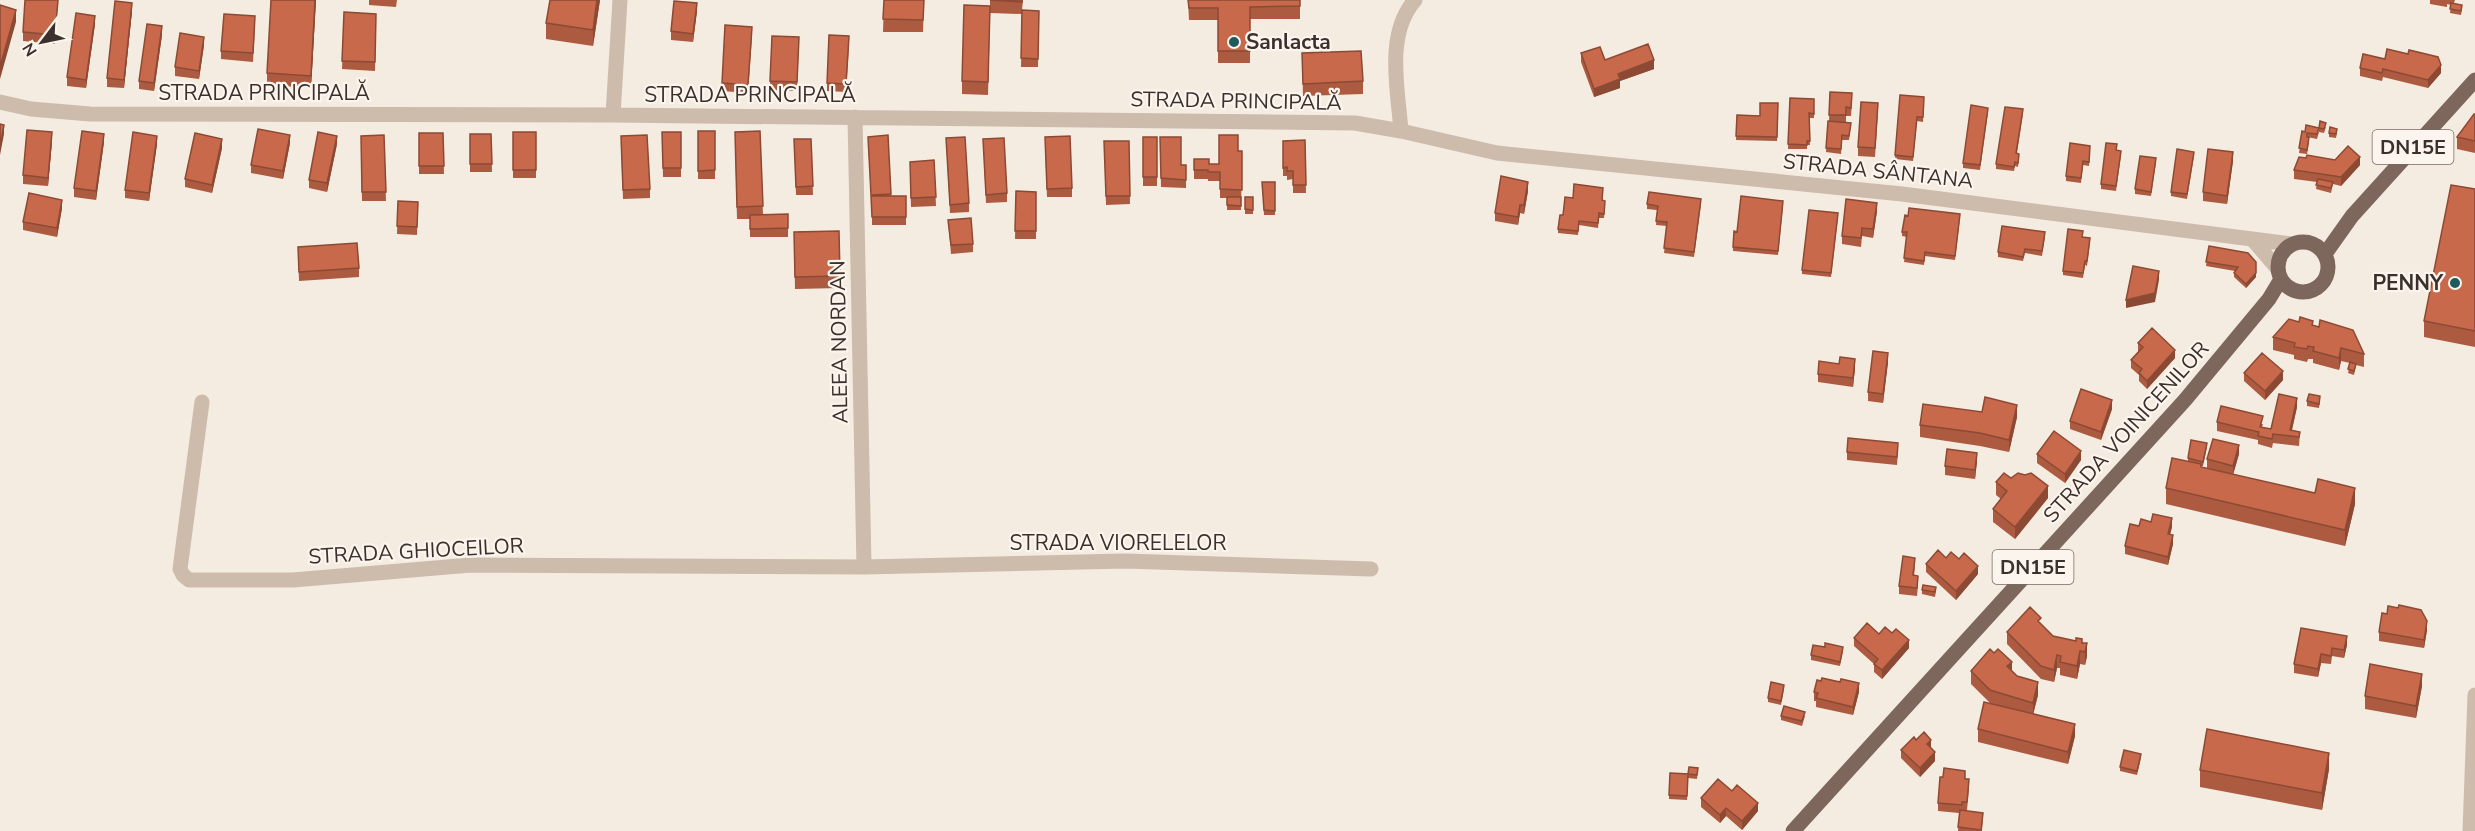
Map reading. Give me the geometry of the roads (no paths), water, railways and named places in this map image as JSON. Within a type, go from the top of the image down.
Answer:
[{"type":"main road","name":"DN15E","points":[[2294,290],[2302,292],[2311,290],[2324,280],[2328,263],[2319,249],[2352,216],[2475,80]]},
{"type":"main road","points":[[2291,244],[2307,241],[2319,249]]},
{"type":"main road","name":"DN15E","points":[[2279,274],[2280,255],[2291,244]]},
{"type":"main road","points":[[2279,274],[2294,290]]},
{"type":"main road","name":"STRADA VOINICENILOR","points":[[1793,831],[2185,400],[2270,299],[2279,274]]},
{"type":"main road","name":"STRADA VOINICENILOR","points":[[2270,299],[2294,290]]},
{"type":"street","points":[[613,115],[620,0]]},
{"type":"street","points":[[1401,131],[1396,62],[1402,21],[1413,1]]},
{"type":"street","name":"STRADA PRINCIPALĂ","points":[[0,102],[31,109],[90,114],[613,115],[1355,123],[1497,153]]},
{"type":"street","name":"ALEEA NORDAN","points":[[855,117],[864,567]]},
{"type":"street","name":"STRADA SÂNTANA","points":[[1497,153],[1902,194],[2291,244]]},
{"type":"street","points":[[2253,240],[2279,274]]},
{"type":"street","name":"STRADA GHIOCEILOR","points":[[202,402],[180,568],[189,580],[293,580],[471,565],[864,567]]},
{"type":"street","name":"STRADA VIORELELOR","points":[[864,567],[1125,561],[1371,569]]},
{"type":"street","points":[[2470,831],[2475,695]]},
{"type":"place","name":"Sanlacta","points":[[1234,42]]},
{"type":"place","name":"PENNY","points":[[2455,283]]}]
